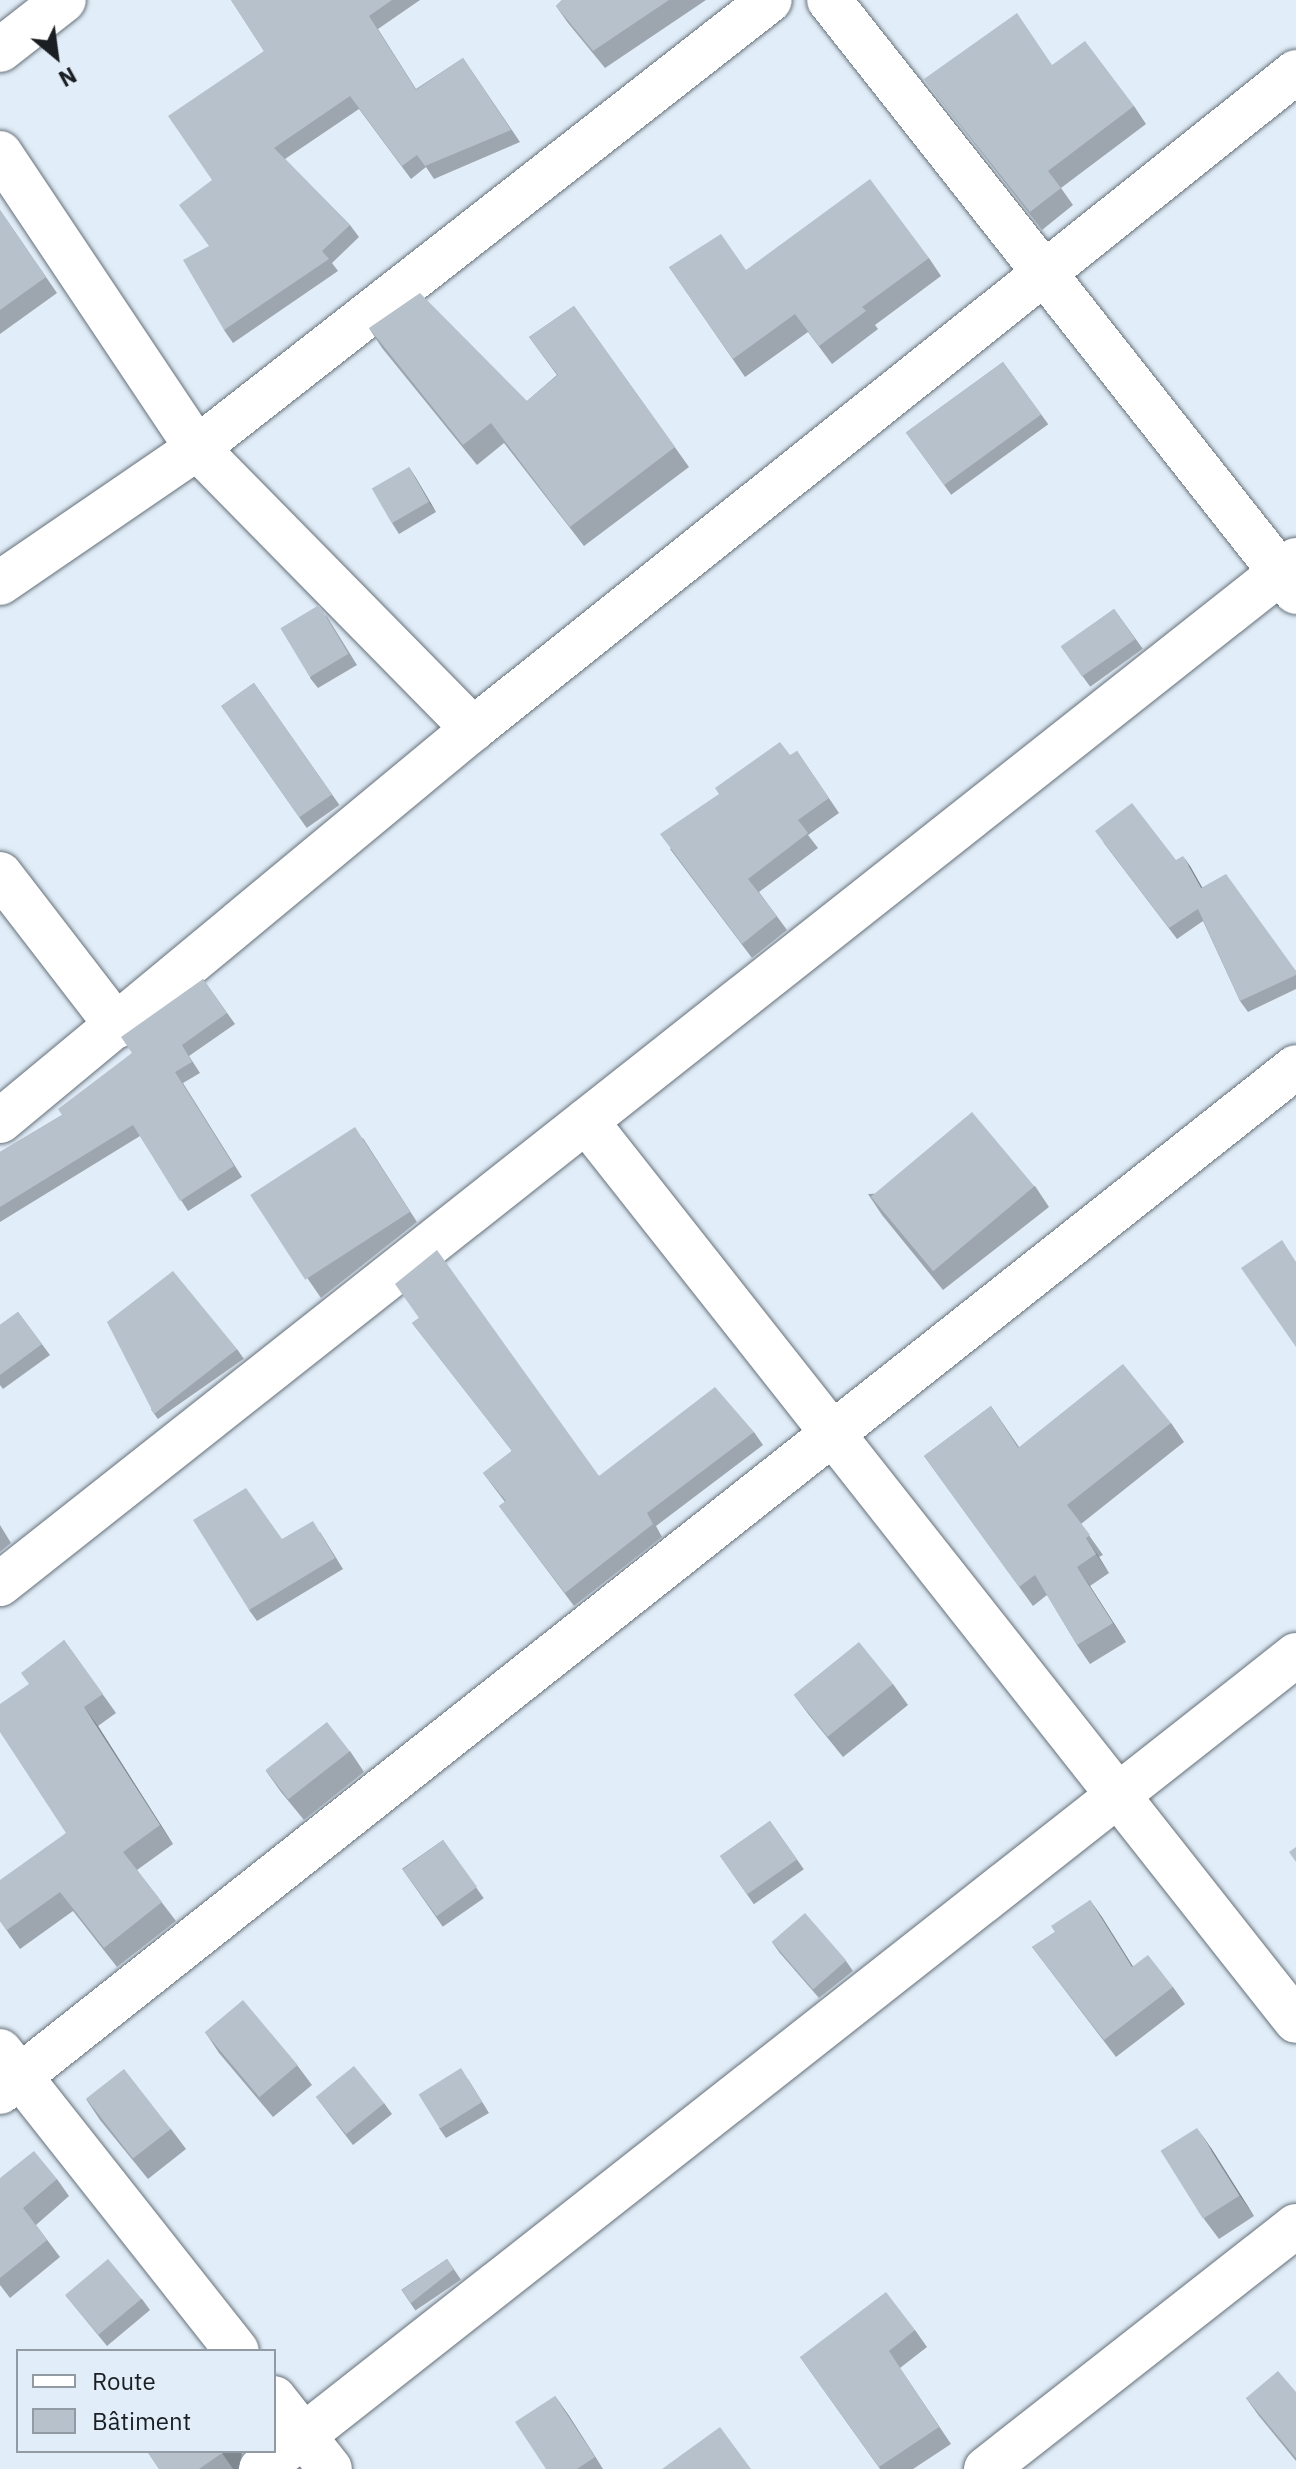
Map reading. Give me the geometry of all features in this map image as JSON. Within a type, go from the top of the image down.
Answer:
[{"type":"street","points":[[0,50],[64,0]]},
{"type":"street","points":[[0,583],[197,448],[770,0]]},
{"type":"street","points":[[0,1584],[586,1121],[1291,575],[1045,277],[829,0]]},
{"type":"street","points":[[0,1121],[473,729],[1045,277],[1296,72]]},
{"type":"street","points":[[0,153],[197,448],[473,729]]},
{"type":"street","points":[[0,874],[117,1026]]},
{"type":"street","points":[[235,2349],[7,2073],[833,1434],[1296,1067]]},
{"type":"street","points":[[586,1121],[1296,2021]]},
{"type":"street","points":[[261,2469],[316,2452],[1118,1795],[1296,1655]]},
{"type":"street","points":[[986,2469],[1296,2226]]},
{"type":"street","points":[[276,2401],[316,2452]]},
{"type":"building","points":[[231,0],[392,0],[369,16],[416,90],[463,58],[511,130],[425,166],[417,155],[402,166],[350,96],[274,148],[350,225],[322,251],[329,259],[224,330],[183,260],[209,246],[179,205],[212,180],[168,116],[264,51]]},
{"type":"building","points":[[562,0],[669,0],[593,51],[556,6]]},
{"type":"building","points":[[1017,13],[1052,65],[1085,41],[1134,106],[1048,171],[1061,188],[1030,212],[924,79]]},
{"type":"building","points":[[870,179],[929,258],[862,307],[866,311],[819,346],[795,314],[733,359],[669,267],[721,234],[746,270]]},
{"type":"building","points":[[0,210],[46,277],[0,310]]},
{"type":"building","points":[[420,293],[527,401],[558,375],[529,337],[574,306],[675,447],[570,527],[491,423],[463,445],[369,328]]},
{"type":"building","points":[[1003,362],[1041,415],[944,485],[906,433]]},
{"type":"building","points":[[409,467],[429,502],[392,523],[372,489]]},
{"type":"building","points":[[319,605],[348,654],[310,677],[280,628]]},
{"type":"building","points":[[1114,609],[1135,639],[1082,677],[1061,646]]},
{"type":"building","points":[[254,683],[332,794],[299,817],[221,706]]},
{"type":"building","points":[[780,742],[790,755],[797,751],[829,798],[798,820],[808,833],[748,879],[777,916],[742,944],[660,834],[719,794],[715,788]]},
{"type":"building","points":[[1132,803],[1176,860],[1183,856],[1201,888],[1226,874],[1296,975],[1240,1001],[1198,909],[1169,928],[1095,831]]},
{"type":"building","points":[[203,979],[227,1013],[182,1045],[192,1062],[175,1072],[234,1166],[180,1201],[133,1125],[0,1207],[0,1152],[62,1115],[58,1109],[132,1053],[121,1037]]},
{"type":"building","points":[[972,1112],[1034,1186],[933,1271],[871,1197]]},
{"type":"building","points":[[355,1127],[410,1212],[305,1280],[250,1195]]},
{"type":"building","points":[[1282,1240],[1296,1262],[1296,1347],[1241,1268]]},
{"type":"building","points":[[437,1250],[599,1476],[715,1387],[754,1432],[647,1513],[653,1524],[565,1593],[499,1506],[506,1501],[483,1473],[512,1451],[412,1323],[419,1318],[395,1284]]},
{"type":"building","points":[[173,1271],[237,1349],[154,1414],[107,1322]]},
{"type":"building","points":[[18,1312],[42,1344],[0,1375],[0,1325]]},
{"type":"building","points":[[1123,1364],[1171,1423],[1067,1505],[1090,1535],[1086,1538],[1096,1554],[1077,1567],[1113,1623],[1077,1645],[1035,1575],[1019,1587],[924,1456],[991,1406],[1018,1448]]},
{"type":"building","points":[[246,1488],[282,1539],[313,1521],[335,1558],[249,1610],[193,1520]]},
{"type":"building","points":[[64,1640],[103,1694],[84,1707],[160,1825],[123,1852],[162,1902],[104,1948],[60,1892],[7,1930],[0,1921],[0,1880],[66,1833],[0,1732],[0,1704],[29,1684],[21,1673]]},
{"type":"building","points":[[859,1642],[893,1684],[828,1737],[794,1695]]},
{"type":"building","points":[[327,1722],[350,1751],[288,1799],[266,1770]]},
{"type":"building","points":[[770,1821],[797,1860],[747,1894],[720,1856]]},
{"type":"building","points":[[443,1840],[477,1887],[437,1916],[403,1869]]},
{"type":"building","points":[[1296,1847],[1296,1862],[1289,1852]]},
{"type":"building","points":[[1090,1900],[1132,1967],[1148,1955],[1173,1987],[1104,2040],[1032,1947],[1055,1932],[1051,1926]]},
{"type":"building","points":[[805,1913],[846,1961],[813,1989],[772,1942]]},
{"type":"building","points":[[243,2000],[298,2065],[259,2097],[205,2032]]},
{"type":"building","points":[[354,2066],[384,2103],[346,2134],[316,2097]]},
{"type":"building","points":[[461,2068],[482,2102],[440,2128],[419,2094]]},
{"type":"building","points":[[124,2069],[171,2129],[133,2158],[86,2099]]},
{"type":"building","points":[[1197,2128],[1239,2196],[1203,2219],[1161,2151]]},
{"type":"building","points":[[34,2151],[57,2179],[23,2208],[47,2240],[0,2278],[0,2178]]},
{"type":"building","points":[[108,2259],[141,2299],[99,2335],[65,2295]]},
{"type":"building","points":[[447,2259],[454,2269],[411,2303],[402,2290]]},
{"type":"building","points":[[886,2292],[915,2330],[889,2351],[939,2427],[879,2467],[800,2357]]},
{"type":"building","points":[[1278,2371],[1296,2392],[1296,2458],[1246,2398]]},
{"type":"building","points":[[555,2396],[595,2457],[577,2469],[546,2469],[515,2422]]},
{"type":"building","points":[[720,2427],[751,2469],[662,2469]]},
{"type":"building","points":[[148,2453],[222,2453],[199,2469],[159,2469]]}]
